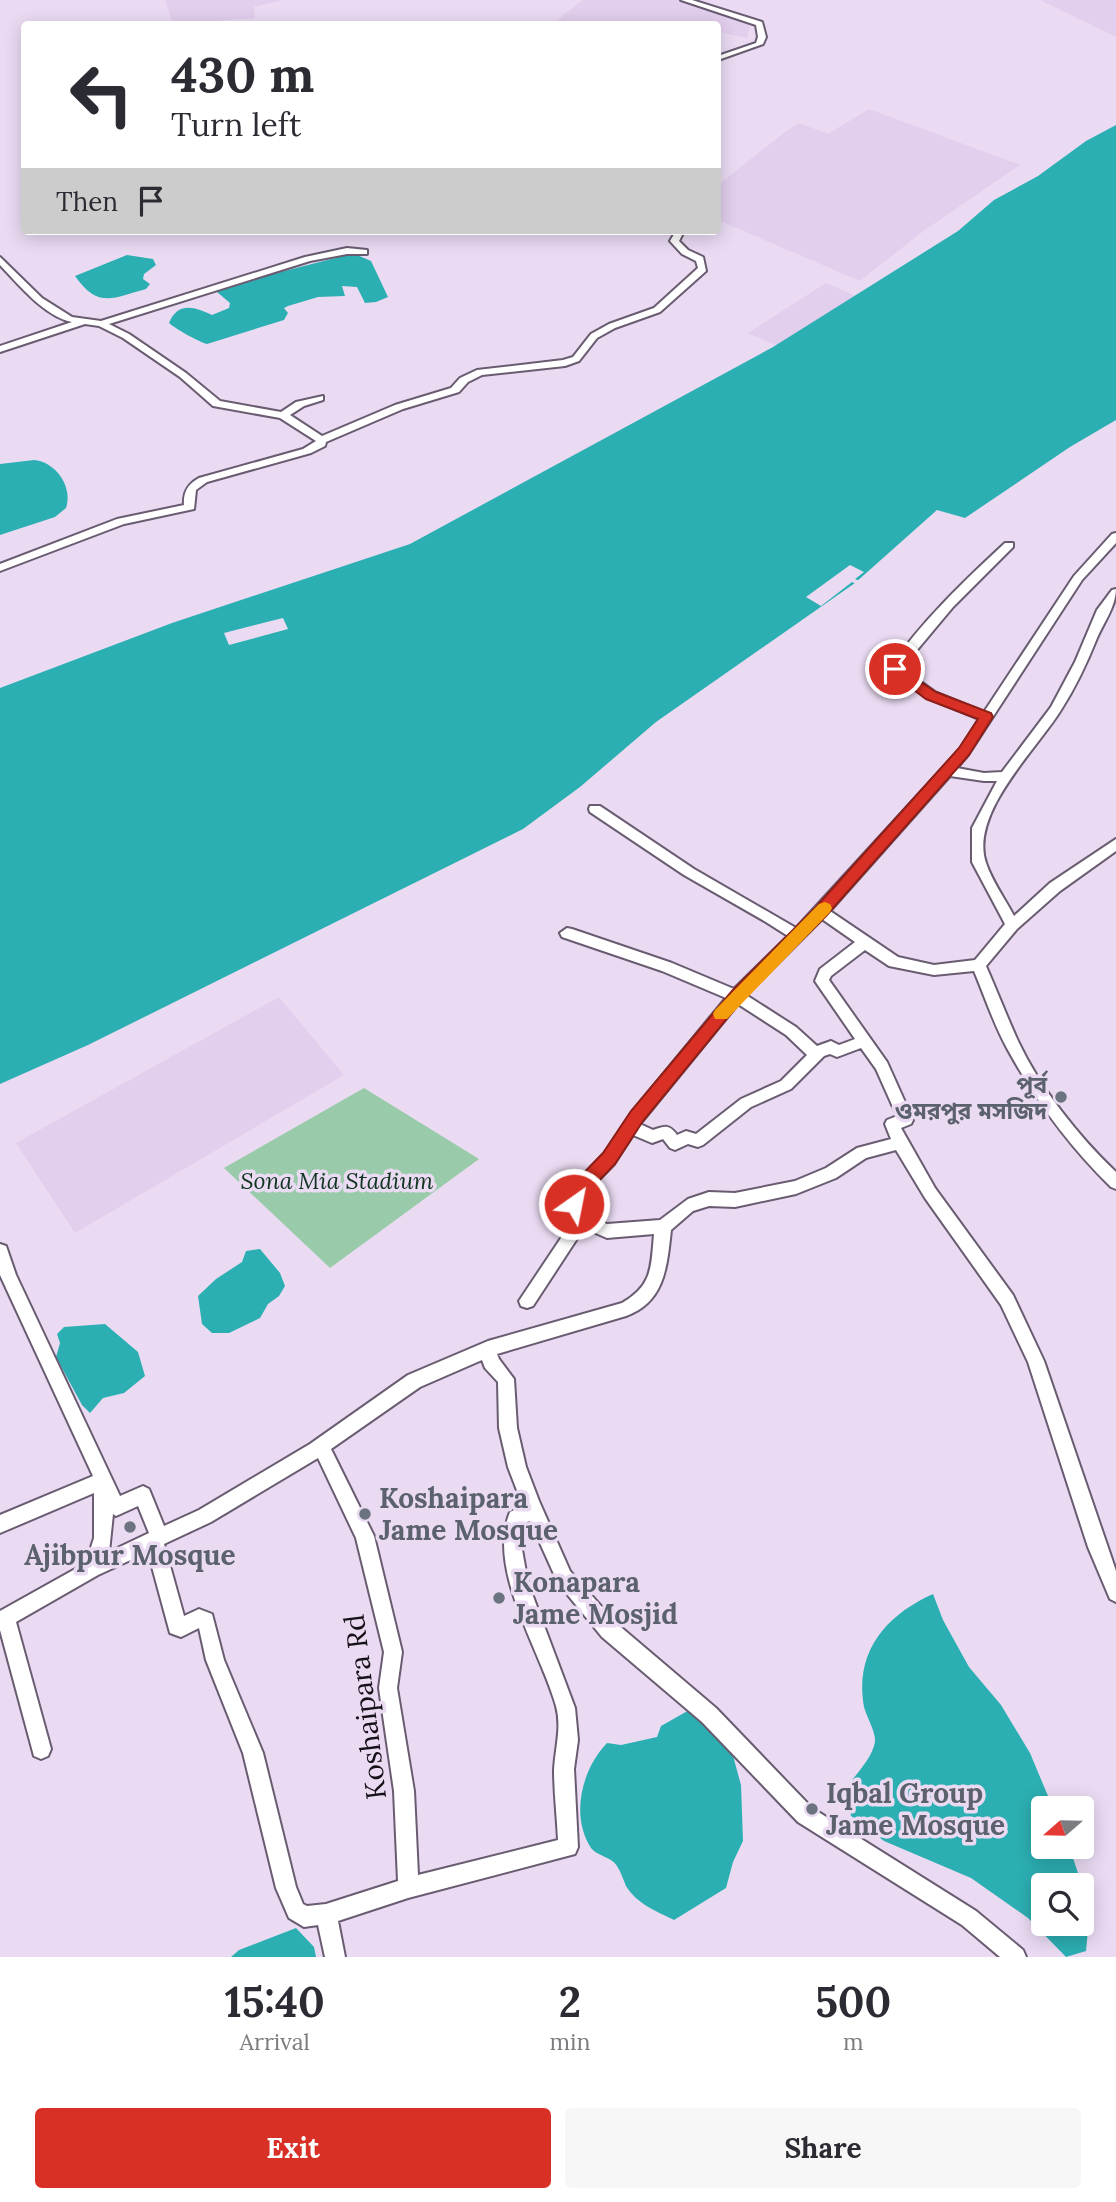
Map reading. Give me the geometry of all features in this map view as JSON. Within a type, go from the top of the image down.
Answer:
[{"type":"street","points":[[685,0],[759,24],[762,37],[759,44],[721,57]]},
{"type":"street","points":[[0,568],[121,522],[190,507],[190,489],[203,480],[307,451],[317,447],[321,440],[399,407],[455,390],[464,380],[480,372],[565,363],[576,359],[594,336],[612,326],[657,310],[704,269],[701,259],[685,252],[674,241],[678,235]]},
{"type":"street","points":[[101,324],[308,259],[347,251],[364,252]]},
{"type":"street","points":[[0,260],[39,300],[69,319],[101,324],[143,347],[217,404],[283,415],[321,440]]},
{"type":"street","points":[[0,349],[84,322]]},
{"type":"street","points":[[283,415],[300,404],[319,398]]},
{"type":"street","points":[[904,1149],[862,1153],[831,1172],[796,1187],[735,1200],[709,1199],[688,1206],[663,1227],[607,1231],[591,1225],[574,1204],[576,1193],[609,1159],[631,1127],[737,995],[821,912],[964,752],[1078,578],[1116,536]]},
{"type":"street","points":[[986,717],[931,695],[895,669],[915,641],[968,583],[1009,545]]},
{"type":"street","points":[[1012,925],[979,862],[978,828],[1006,776],[1056,709],[1081,662],[1103,610],[1116,593]]},
{"type":"street","points":[[945,771],[984,777],[1006,776]]},
{"type":"street","points":[[595,809],[689,872],[796,935]]},
{"type":"street","points":[[821,912],[894,962],[933,970],[979,965],[1012,925],[1055,887],[1116,844]]},
{"type":"street","points":[[567,933],[737,995],[783,1024],[817,1055]]},
{"type":"street","points":[[863,943],[825,973],[822,981],[890,1080],[906,1120],[892,1124],[904,1149],[964,1242],[1007,1300],[1037,1361],[1097,1547],[1116,1592]]},
{"type":"street","points":[[979,965],[1013,1046],[1052,1109],[1086,1153],[1116,1182]]},
{"type":"street","points":[[631,1127],[652,1137],[666,1132],[675,1144],[686,1137],[698,1141],[746,1102],[786,1084],[817,1055],[815,1053],[831,1047],[837,1051],[865,1041]]},
{"type":"street","points":[[527,1301],[584,1216]]},
{"type":"street","points":[[41,1749],[6,1618],[92,1569],[205,1516],[321,1446],[414,1381],[488,1349],[626,1309],[643,1301],[653,1290],[663,1227]]},
{"type":"street","points":[[0,1251],[8,1275],[116,1507],[143,1495],[157,1539],[177,1626],[181,1628],[199,1618],[206,1620],[215,1660],[253,1753],[286,1888],[296,1911],[304,1917],[326,1914],[408,1888],[568,1847],[564,1769],[568,1740],[566,1708],[519,1583],[512,1544],[516,1518],[534,1510]]},
{"type":"street","points":[[488,1349],[491,1363],[506,1379],[509,1428],[517,1467],[534,1510],[564,1577],[609,1629],[709,1715],[805,1815],[969,1918],[1016,1957]]},
{"type":"street","name":"Koshaipara Rd","points":[[321,1446],[365,1536],[393,1652],[388,1688],[404,1791],[408,1888]]},
{"type":"street","points":[[0,1524],[102,1481]]},
{"type":"street","points":[[92,1569],[101,1556],[104,1524],[102,1481]]},
{"type":"street","points":[[326,1914],[335,1957]]},
{"type":"shaded area","points":[[165,0],[282,0],[254,7],[255,18],[172,21]]},
{"type":"shaded area","points":[[583,0],[678,0],[750,25],[747,38],[721,33],[721,21],[556,21]]},
{"type":"shaded area","points":[[1040,0],[1116,0],[1116,37]]},
{"type":"shaded area","points":[[869,109],[1020,165],[922,232],[860,281],[721,221],[721,183],[799,123],[828,134]]},
{"type":"shaded area","points":[[1116,125],[1116,420],[1070,447],[965,518],[937,510],[855,583],[656,722],[580,787],[523,829],[88,1045],[0,1084],[0,688],[172,623],[410,544],[773,347],[958,231],[994,200],[1038,176],[1086,141]]},
{"type":"shaded area","points":[[127,255],[153,259],[156,265],[144,274],[143,279],[150,284],[146,289],[115,298],[99,297],[83,286],[75,276]]},
{"type":"shaded area","points":[[347,255],[357,255],[371,261],[388,297],[365,303],[357,287],[342,286],[345,296],[318,297],[288,306],[284,308],[288,313],[284,320],[207,344],[169,323],[177,311],[182,309],[193,308],[212,315],[229,308],[230,303],[217,292],[226,286]]},
{"type":"shaded area","points":[[826,283],[868,301],[791,352],[748,333]]},
{"type":"shaded area","points":[[34,460],[49,465],[61,477],[67,492],[66,508],[55,517],[0,535],[0,464]]},
{"type":"shaded area","points":[[279,997],[344,1075],[75,1233],[16,1143]]},
{"type":"shaded area","points":[[260,1249],[280,1273],[285,1286],[279,1296],[268,1304],[260,1318],[229,1333],[212,1333],[202,1324],[198,1296],[216,1279],[242,1262],[246,1251]]},
{"type":"shaded area","points":[[105,1324],[138,1352],[145,1376],[124,1393],[103,1398],[90,1413],[82,1405],[56,1357],[60,1343],[57,1334],[64,1327]]},
{"type":"shaded area","points":[[933,1594],[943,1620],[969,1667],[1001,1705],[1030,1753],[1048,1796],[1031,1796],[1031,1859],[1073,1859],[1078,1873],[1031,1873],[1031,1921],[971,1878],[884,1841],[851,1816],[846,1788],[867,1761],[875,1742],[864,1707],[864,1669],[877,1638],[888,1624]]},
{"type":"shaded area","points":[[691,1709],[732,1752],[741,1785],[743,1841],[733,1862],[726,1888],[674,1920],[636,1898],[626,1886],[615,1863],[591,1848],[581,1821],[580,1807],[585,1779],[607,1743],[621,1745],[657,1737],[661,1726]]},
{"type":"shaded area","points":[[296,1928],[314,1947],[316,1957],[231,1957],[239,1950]]},
{"type":"shaded area","points":[[1046,1936],[1087,1936],[1086,1951],[1066,1957]]},
{"type":"green space","name":"Sona Mia Stadium","points":[[364,1088],[479,1159],[330,1268],[224,1168]]},
{"type":"pier","points":[[850,565],[864,572],[855,579],[862,582],[858,585],[852,582],[821,606],[806,597]]},
{"type":"pier","points":[[283,618],[288,629],[229,645],[224,633]]},
{"type":"slow traffic","points":[[721,1014],[825,908]]},
{"type":"place","name":"পূর্ব ওমরপুর মসজিদ","points":[[1061,1097]]},
{"type":"place","name":"Koshaipara Jame Mosque","points":[[365,1514]]},
{"type":"place","name":"Ajibpur Mosque","points":[[130,1527]]},
{"type":"place","name":"Konapara Jame Mosjid","points":[[499,1598]]},
{"type":"place","name":"Iqbal Group Jame Mosque","points":[[812,1809]]},
{"type":"route","points":[[574,1204],[576,1193],[609,1159],[637,1116],[737,995],[821,912],[964,752],[986,717],[931,695],[895,669]]}]
